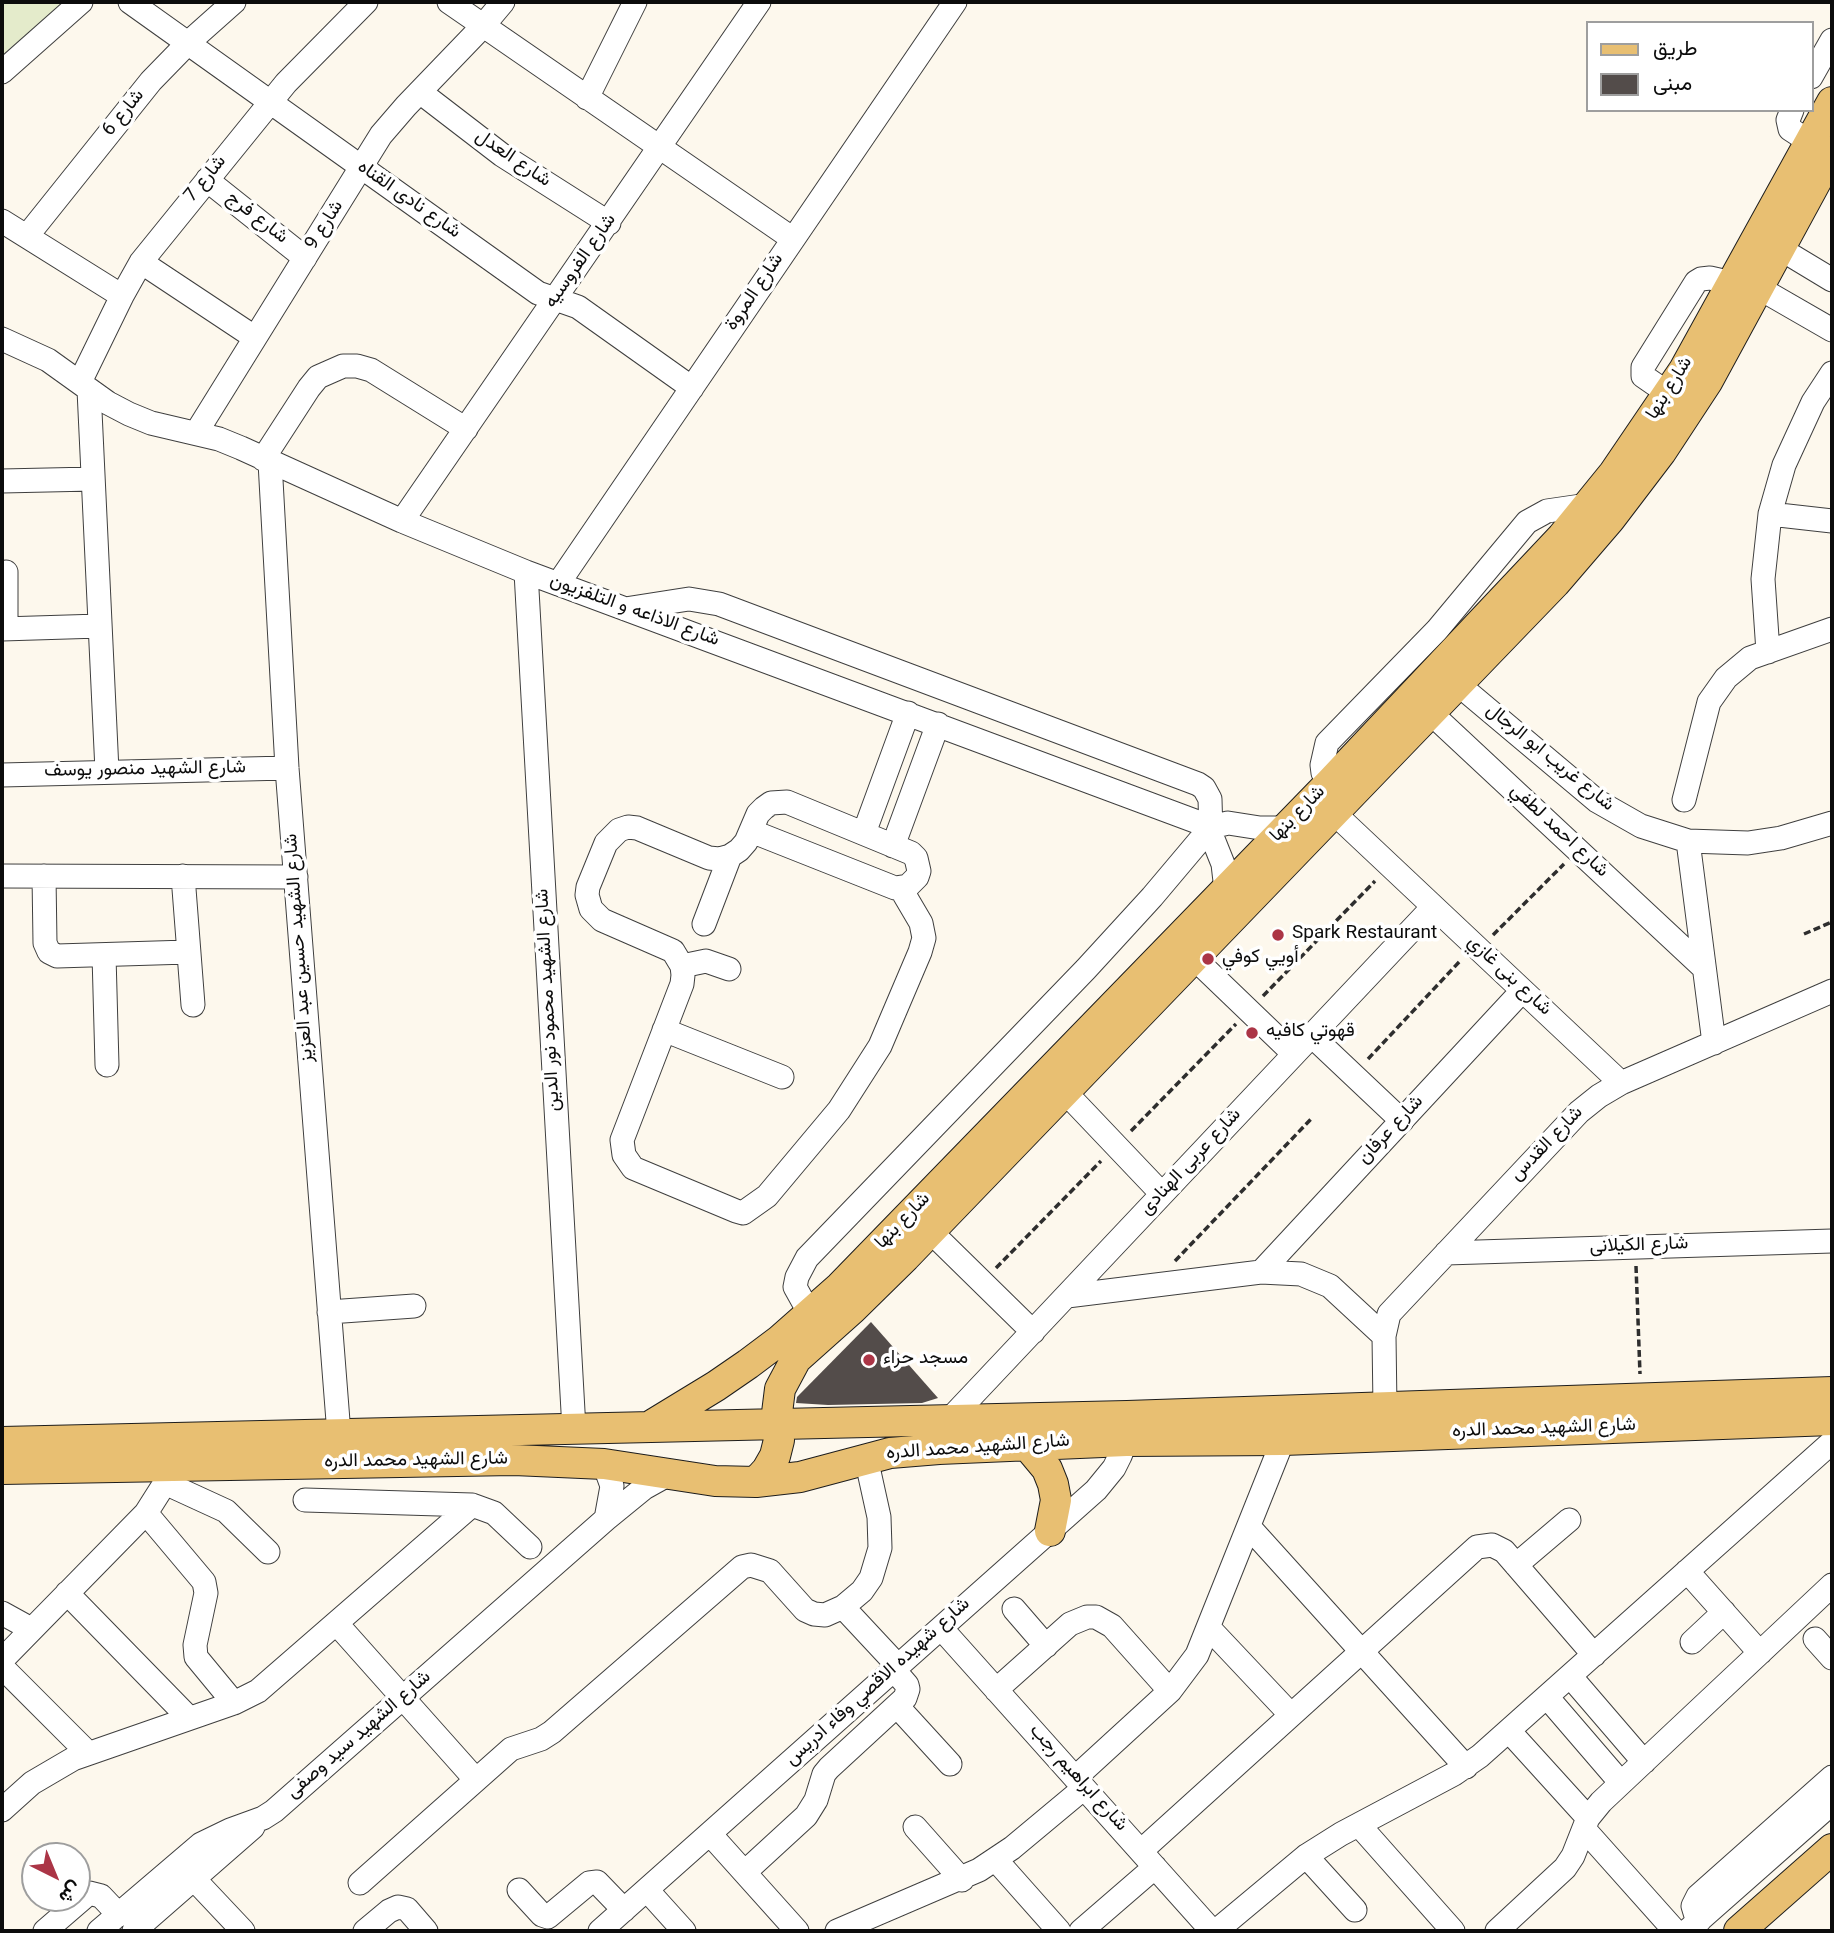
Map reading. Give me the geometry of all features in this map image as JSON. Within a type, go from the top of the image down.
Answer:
[{"type":"main road","name":"شارع بنها","points":[[648,1427],[726,1379],[810,1314],[877,1250],[1330,783],[1562,575],[1636,486],[1707,382],[1745,285],[1779,248],[1821,147],[1832,102]]},
{"type":"main road","name":"شارع بنها","points":[[1448,676],[1588,505],[1669,394],[1745,285],[1821,147]]},
{"type":"main road","name":"شارع بنها","points":[[756,1482],[767,1471],[775,1456],[779,1440],[780,1389],[796,1359],[852,1310],[930,1231],[1334,813],[1421,704]]},
{"type":"main road","name":"شارع الشهيد محمد الدره","points":[[2,1469],[168,1474],[514,1460],[604,1464],[715,1481],[756,1482],[800,1477],[866,1458],[915,1450],[1027,1445],[1127,1429],[1385,1408],[1832,1392]]},
{"type":"main road","name":"شارع الشهيد محمد الدره","points":[[2,1442],[950,1419],[1283,1440],[1832,1420]]},
{"type":"main road","points":[[513,1430],[514,1460]]},
{"type":"main road","points":[[1027,1445],[1039,1456],[1053,1484],[1056,1500],[1049,1531]]},
{"type":"main road","points":[[1740,1931],[1832,1849]]},
{"type":"street","points":[[2,72],[81,2]]},
{"type":"street","name":"شارع نادى القناه","points":[[130,2],[538,293],[578,307],[692,388]]},
{"type":"street","name":"شارع 6","points":[[27,236],[134,101],[189,42],[234,2]]},
{"type":"street","name":"شارع 7","points":[[84,386],[122,296],[141,262],[270,103],[321,45],[366,2]]},
{"type":"street","points":[[449,2],[793,239]]},
{"type":"street","name":"شارع 9","points":[[196,433],[387,128],[503,2]]},
{"type":"street","points":[[587,98],[635,2]]},
{"type":"street","name":"شارع الفروسيه","points":[[402,521],[759,2]]},
{"type":"street","name":"شارع المروة","points":[[558,584],[955,2]]},
{"type":"street","points":[[1813,73],[1832,40]]},
{"type":"street","name":"شارع العدل","points":[[420,92],[502,155],[609,223]]},
{"type":"street","points":[[1791,112],[1788,120],[1790,129],[1821,147]]},
{"type":"street","name":"شارع فرج","points":[[207,180],[305,258]]},
{"type":"street","points":[[2,221],[122,296]]},
{"type":"street","points":[[1779,248],[1832,280]]},
{"type":"street","points":[[141,262],[254,338]]},
{"type":"street","points":[[1745,285],[1832,330]]},
{"type":"street","name":"شارع الاذاعه و التلفزيون","points":[[2,339],[48,359],[84,386],[129,414],[150,423],[219,439],[402,521],[526,572],[1210,827],[1228,823],[1260,828],[1286,828]]},
{"type":"street","points":[[267,461],[309,387],[318,377],[343,366],[370,370],[466,429]]},
{"type":"street","points":[[1768,652],[1763,579],[1770,513],[1784,465],[1813,402],[1832,373]]},
{"type":"street","points":[[84,386],[93,479],[107,771]]},
{"type":"street","name":"شارع الشهيد حسين عبد العزيز","points":[[267,461],[287,768],[339,1434]]},
{"type":"street","points":[[2,481],[93,479]]},
{"type":"street","points":[[1330,783],[1323,773],[1322,765],[1327,743],[1437,630],[1527,522],[1547,511],[1588,505]]},
{"type":"street","points":[[1770,513],[1832,521]]},
{"type":"street","points":[[6,572],[4,629],[100,626]]},
{"type":"street","name":"شارع الشهيد محمود نور الدين","points":[[526,572],[574,1429]]},
{"type":"street","points":[[624,609],[689,599],[719,604],[1198,784],[1204,788],[1210,799],[1212,840],[1223,864],[1226,891]]},
{"type":"street","points":[[1684,800],[1709,702],[1717,689],[1750,658],[1832,629]]},
{"type":"street","name":"شارع غريب ابو الرجال","points":[[1448,676],[1597,801],[1642,826],[1688,841],[1715,844],[1781,838],[1832,823]]},
{"type":"street","name":"شارع احمد لطفي","points":[[1421,704],[1704,968]]},
{"type":"street","points":[[864,833],[908,713]]},
{"type":"street","points":[[894,846],[938,724]]},
{"type":"street","name":"شارع الشهيد منصور يوسف","points":[[2,775],[287,768]]},
{"type":"street","points":[[751,831],[895,888],[908,886],[917,877],[918,864],[911,853],[779,802],[764,808],[758,814],[739,850],[730,856],[709,858],[637,828],[628,827],[611,835],[606,843],[588,887],[587,895],[592,909],[602,920],[665,946],[678,958],[682,966],[682,984],[622,1140],[624,1156],[634,1168],[743,1213],[767,1196],[839,1110],[880,1046],[920,952],[923,938],[921,923],[901,888]]},
{"type":"street","name":"شارع بنى غازي","points":[[1334,813],[1622,1083]]},
{"type":"street","points":[[810,1314],[795,1287],[797,1276],[807,1258],[1102,951],[1152,897],[1210,827]]},
{"type":"street","points":[[1688,841],[1714,1043]]},
{"type":"street","points":[[704,924],[730,856]]},
{"type":"street","points":[[2,876],[296,877]]},
{"type":"street","points":[[44,876],[45,943],[49,951],[57,956],[188,952]]},
{"type":"street","points":[[183,876],[193,1005]]},
{"type":"street","name":"شارع عربى الهنادى","points":[[950,1419],[1433,907]]},
{"type":"street","points":[[104,956],[107,1065]]},
{"type":"street","points":[[1194,958],[1294,1054]]},
{"type":"street","points":[[682,966],[706,961],[729,969]]},
{"type":"street","name":"شارع عرفان","points":[[1261,1272],[1522,991]]},
{"type":"street","name":"شارع القدس","points":[[1385,1408],[1384,1336],[1386,1321],[1393,1309],[1579,1112],[1622,1083],[1832,991]]},
{"type":"street","points":[[664,1030],[782,1077]]},
{"type":"street","points":[[1312,1036],[1402,1121]]},
{"type":"street","points":[[1065,1092],[1163,1194]]},
{"type":"street","points":[[930,1231],[1033,1332]]},
{"type":"street","name":"شارع الكيلانى","points":[[1446,1253],[1832,1241]]},
{"type":"street","points":[[1067,1296],[1261,1272],[1301,1273],[1323,1281],[1384,1336]]},
{"type":"street","points":[[329,1312],[414,1306]]},
{"type":"street","name":"شارع شهيده الاقصي وفاء ادريس","points":[[600,1931],[1105,1479],[1114,1468],[1127,1429]]},
{"type":"street","points":[[836,1931],[962,1880],[996,1860],[1079,1783],[1170,1691],[1189,1668],[1209,1628],[1283,1440]]},
{"type":"street","points":[[1214,1931],[1306,1856],[1466,1767],[1832,1442]]},
{"type":"street","points":[[360,1883],[511,1749],[541,1739],[552,1732],[742,1567],[751,1565],[770,1571],[805,1610],[814,1614],[825,1615],[843,1607],[862,1591],[871,1578],[880,1548],[879,1517],[866,1458]]},
{"type":"street","points":[[604,1464],[612,1486],[606,1519]]},
{"type":"street","points":[[2,1660],[146,1513],[168,1474],[226,1511],[268,1552]]},
{"type":"street","name":"شارع الشهيد سيد وصفى","points":[[99,1931],[126,1923],[201,1844],[263,1818],[606,1519],[644,1488],[671,1474]]},
{"type":"street","points":[[305,1500],[472,1505],[494,1513],[530,1547]]},
{"type":"street","points":[[2,1810],[32,1783],[59,1766],[88,1753],[234,1703],[269,1683],[472,1505]]},
{"type":"street","points":[[146,1513],[204,1582],[206,1593],[195,1645],[196,1657],[234,1703]]},
{"type":"street","points":[[1517,1565],[1569,1520]]},
{"type":"street","points":[[1250,1528],[1466,1767]]},
{"type":"street","points":[[1081,1931],[1148,1859],[1291,1715],[1477,1548],[1492,1545],[1498,1547],[1517,1565],[1594,1655]]},
{"type":"street","points":[[1688,1571],[1760,1653]]},
{"type":"street","points":[[1497,1931],[1565,1868],[1573,1856],[1586,1823],[1621,1783],[1832,1585]]},
{"type":"street","points":[[66,1593],[189,1718]]},
{"type":"street","points":[[744,1872],[806,1816],[816,1800],[824,1774],[829,1768],[905,1698],[908,1689],[896,1668],[843,1607]]},
{"type":"street","points":[[1014,1609],[1046,1646]]},
{"type":"street","points":[[1692,1642],[1724,1612]]},
{"type":"street","points":[[2,1613],[31,1629]]},
{"type":"street","points":[[996,1690],[1078,1619],[1096,1617],[1112,1626],[1170,1691]]},
{"type":"street","points":[[337,1624],[477,1780]]},
{"type":"street","name":"شارع ابراهيم رجب","points":[[941,1628],[1214,1931]]},
{"type":"street","points":[[1209,1628],[1291,1715]]},
{"type":"street","points":[[1815,1639],[1832,1658]]},
{"type":"street","points":[[2,1667],[88,1753]]},
{"type":"street","points":[[1570,1676],[1644,1762]]},
{"type":"street","points":[[1547,1697],[1621,1783]]},
{"type":"street","points":[[897,1706],[950,1764]]},
{"type":"street","points":[[1509,1731],[1675,1931]]},
{"type":"street","points":[[1693,1926],[1696,1916],[1693,1906],[1698,1896],[1832,1777]]},
{"type":"street","points":[[1693,1926],[1832,1803]]},
{"type":"street","points":[[45,1931],[89,1893],[101,1896],[126,1923],[194,1879],[263,1818]]},
{"type":"street","points":[[1359,1825],[1453,1931]]},
{"type":"street","points":[[915,1827],[962,1880]]},
{"type":"street","points":[[710,1834],[797,1931]]},
{"type":"street","points":[[1306,1856],[1355,1910]]},
{"type":"street","points":[[996,1860],[1059,1931]]},
{"type":"street","points":[[194,1879],[243,1931]]},
{"type":"street","points":[[519,1890],[542,1915],[548,1917],[589,1883],[597,1882],[624,1910]]},
{"type":"street","points":[[647,1890],[684,1931]]},
{"type":"street","points":[[365,1931],[398,1907],[407,1909],[426,1931]]},
{"type":"path","points":[[1353,1075],[1476,948],[1578,850]]},
{"type":"path","points":[[1249,1011],[1390,866]]},
{"type":"path","points":[[1804,934],[1832,922]]},
{"type":"path","points":[[1151,1286],[1311,1119]]},
{"type":"path","points":[[1636,1247],[1641,1399]]},
{"type":"green space","points":[[2,2],[65,2],[2,55]]},
{"type":"building","name":"مسجد حراء","points":[[871,1322],[938,1398],[922,1403],[796,1403],[797,1397]]},
{"type":"place","name":"Spark Restaurant","points":[[1278,935]]},
{"type":"place","name":"أويي كوفي","points":[[1208,959]]},
{"type":"place","name":"قهوتي كافيه","points":[[1252,1033]]},
{"type":"place","name":"مسجد حراء","points":[[869,1360]]}]
